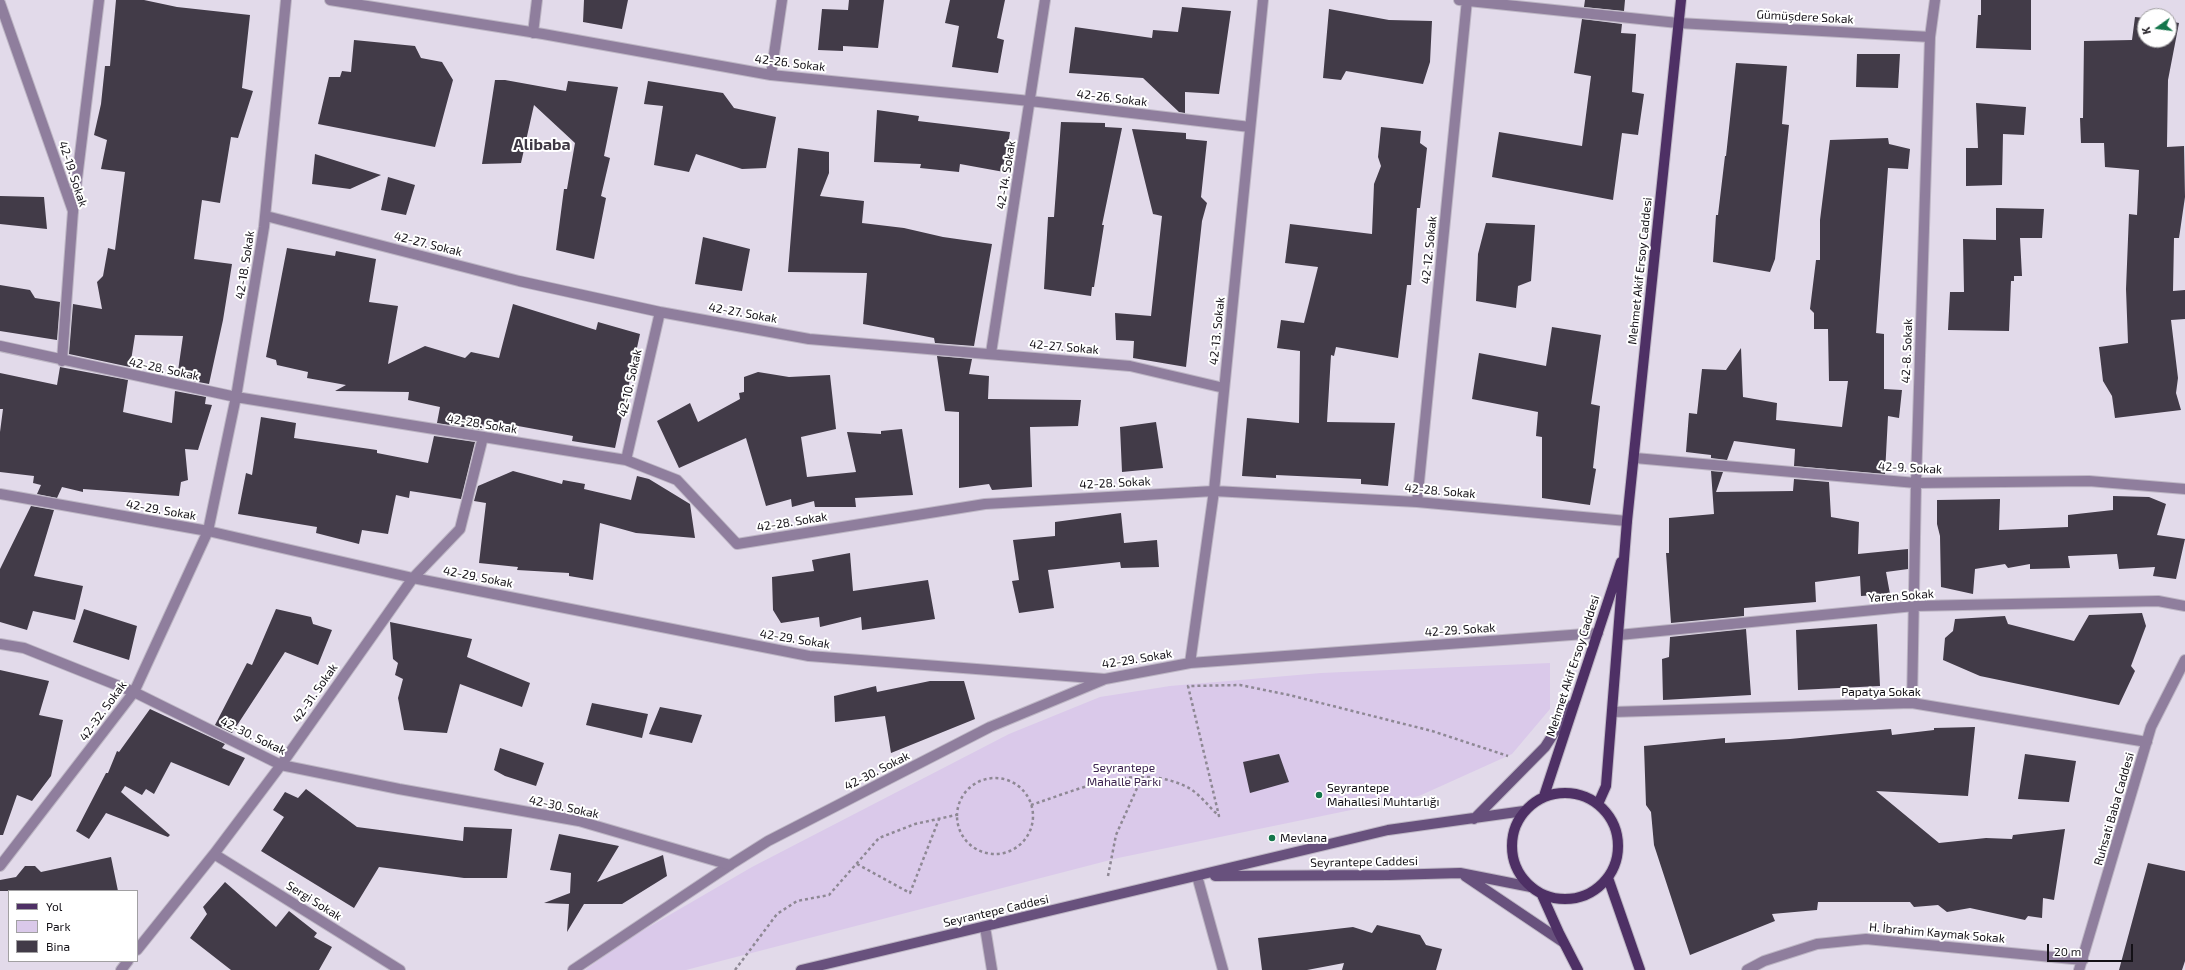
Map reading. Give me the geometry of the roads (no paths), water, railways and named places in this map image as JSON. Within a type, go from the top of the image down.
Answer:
[{"type":"main road","name":"Mehmet Akif Ersoy Caddesi","points":[[1598,804],[1606,786],[1628,521],[1680,0]]},
{"type":"main road","name":"Mehmet Akif Ersoy Caddesi","points":[[1544,796],[1627,545]]},
{"type":"main road","points":[[1561,792],[1574,793],[1586,797],[1598,804],[1611,820],[1617,836],[1618,844],[1616,861],[1608,878],[1596,889],[1581,897],[1555,899],[1542,894],[1531,887],[1516,868],[1511,851],[1515,826],[1524,811],[1536,800],[1544,796],[1561,792]]},
{"type":"main road","points":[[1608,878],[1640,970]]},
{"type":"main road","points":[[1542,894],[1563,942],[1578,970]]},
{"type":"street","points":[[73,211],[99,0]]},
{"type":"street","name":"42-18. Sokak","points":[[208,531],[236,397],[266,216],[286,0]]},
{"type":"street","name":"42-26. Sokak","points":[[330,0],[533,33],[771,75],[1030,101],[1250,127]]},
{"type":"street","points":[[533,33],[537,0]]},
{"type":"street","points":[[771,75],[782,0]]},
{"type":"street","name":"42-14. Sokak","points":[[991,354],[1045,0]]},
{"type":"street","name":"42-13. Sokak","points":[[1190,663],[1214,491],[1263,0]]},
{"type":"street","name":"Gümüşdere Sokak","points":[[1465,0],[1678,22],[1930,37]]},
{"type":"street","name":"42-12. Sokak","points":[[1417,502],[1465,0]]},
{"type":"street","name":"42-8. Sokak","points":[[1912,703],[1916,483],[1930,37],[1935,0]]},
{"type":"street","name":"42-19. Sokak","points":[[0,3],[73,211],[62,361]]},
{"type":"street","name":"42-27. Sokak","points":[[266,216],[519,281],[660,312],[809,339],[1130,366],[1224,388]]},
{"type":"street","name":"42-10. Sokak","points":[[626,460],[660,312]]},
{"type":"street","name":"42-28. Sokak","points":[[0,346],[62,361],[236,397],[626,460],[677,480],[737,544],[985,504],[1214,491],[1417,502],[1628,521]]},
{"type":"street","name":"42-31. Sokak","points":[[138,949],[214,854],[281,765],[413,578],[460,529],[483,437]]},
{"type":"street","name":"42-9. Sokak","points":[[1634,458],[1916,483],[2089,481],[2185,489]]},
{"type":"street","name":"42-29. Sokak","points":[[0,494],[208,531],[413,578],[809,656],[1105,679],[1190,663],[1598,632]]},
{"type":"street","name":"42-32. Sokak","points":[[0,866],[134,692],[208,531]]},
{"type":"street","name":"Yaren Sokak","points":[[1619,635],[1914,606],[2158,601],[2185,606]]},
{"type":"street","name":"42-30. Sokak","points":[[0,644],[24,648],[134,692],[281,765],[399,789],[579,821],[730,865],[768,841],[990,727],[1105,679]]},
{"type":"street","name":"Ruhsati Baba Caddesi","points":[[2079,970],[2151,727],[2185,660]]},
{"type":"street","points":[[1474,819],[1545,747],[1575,700]]},
{"type":"street","name":"Papatya Sokak","points":[[1612,712],[1912,703],[2147,742]]},
{"type":"street","name":"Seyrantepe Caddesi","points":[[801,970],[1388,830],[1524,811]]},
{"type":"street","name":"Sergi Sokak","points":[[214,854],[400,970]]},
{"type":"street","points":[[573,970],[730,865]]},
{"type":"street","points":[[1460,872],[1563,942]]},
{"type":"street","name":"Seyrantepe Caddesi","points":[[1197,876],[1390,875],[1460,872],[1531,887]]},
{"type":"street","points":[[1197,876],[1223,970]]},
{"type":"street","points":[[985,927],[992,970]]},
{"type":"street","name":"H. İbrahim Kaymak Sokak","points":[[1747,970],[1764,961],[1817,944],[1866,939],[2082,960]]},
{"type":"street","points":[[121,970],[127,962]]},
{"type":"place","name":"Seyrantepe Mahallesi Muhtarlığı","points":[[1319,795]]},
{"type":"place","name":"Mevlana","points":[[1272,838]]},
{"type":"district","name":"Alibaba","points":[[542,145]]},
{"type":"park label","name":"Seyrantepe Mahalle Parkı","points":[[1124,775]]}]
